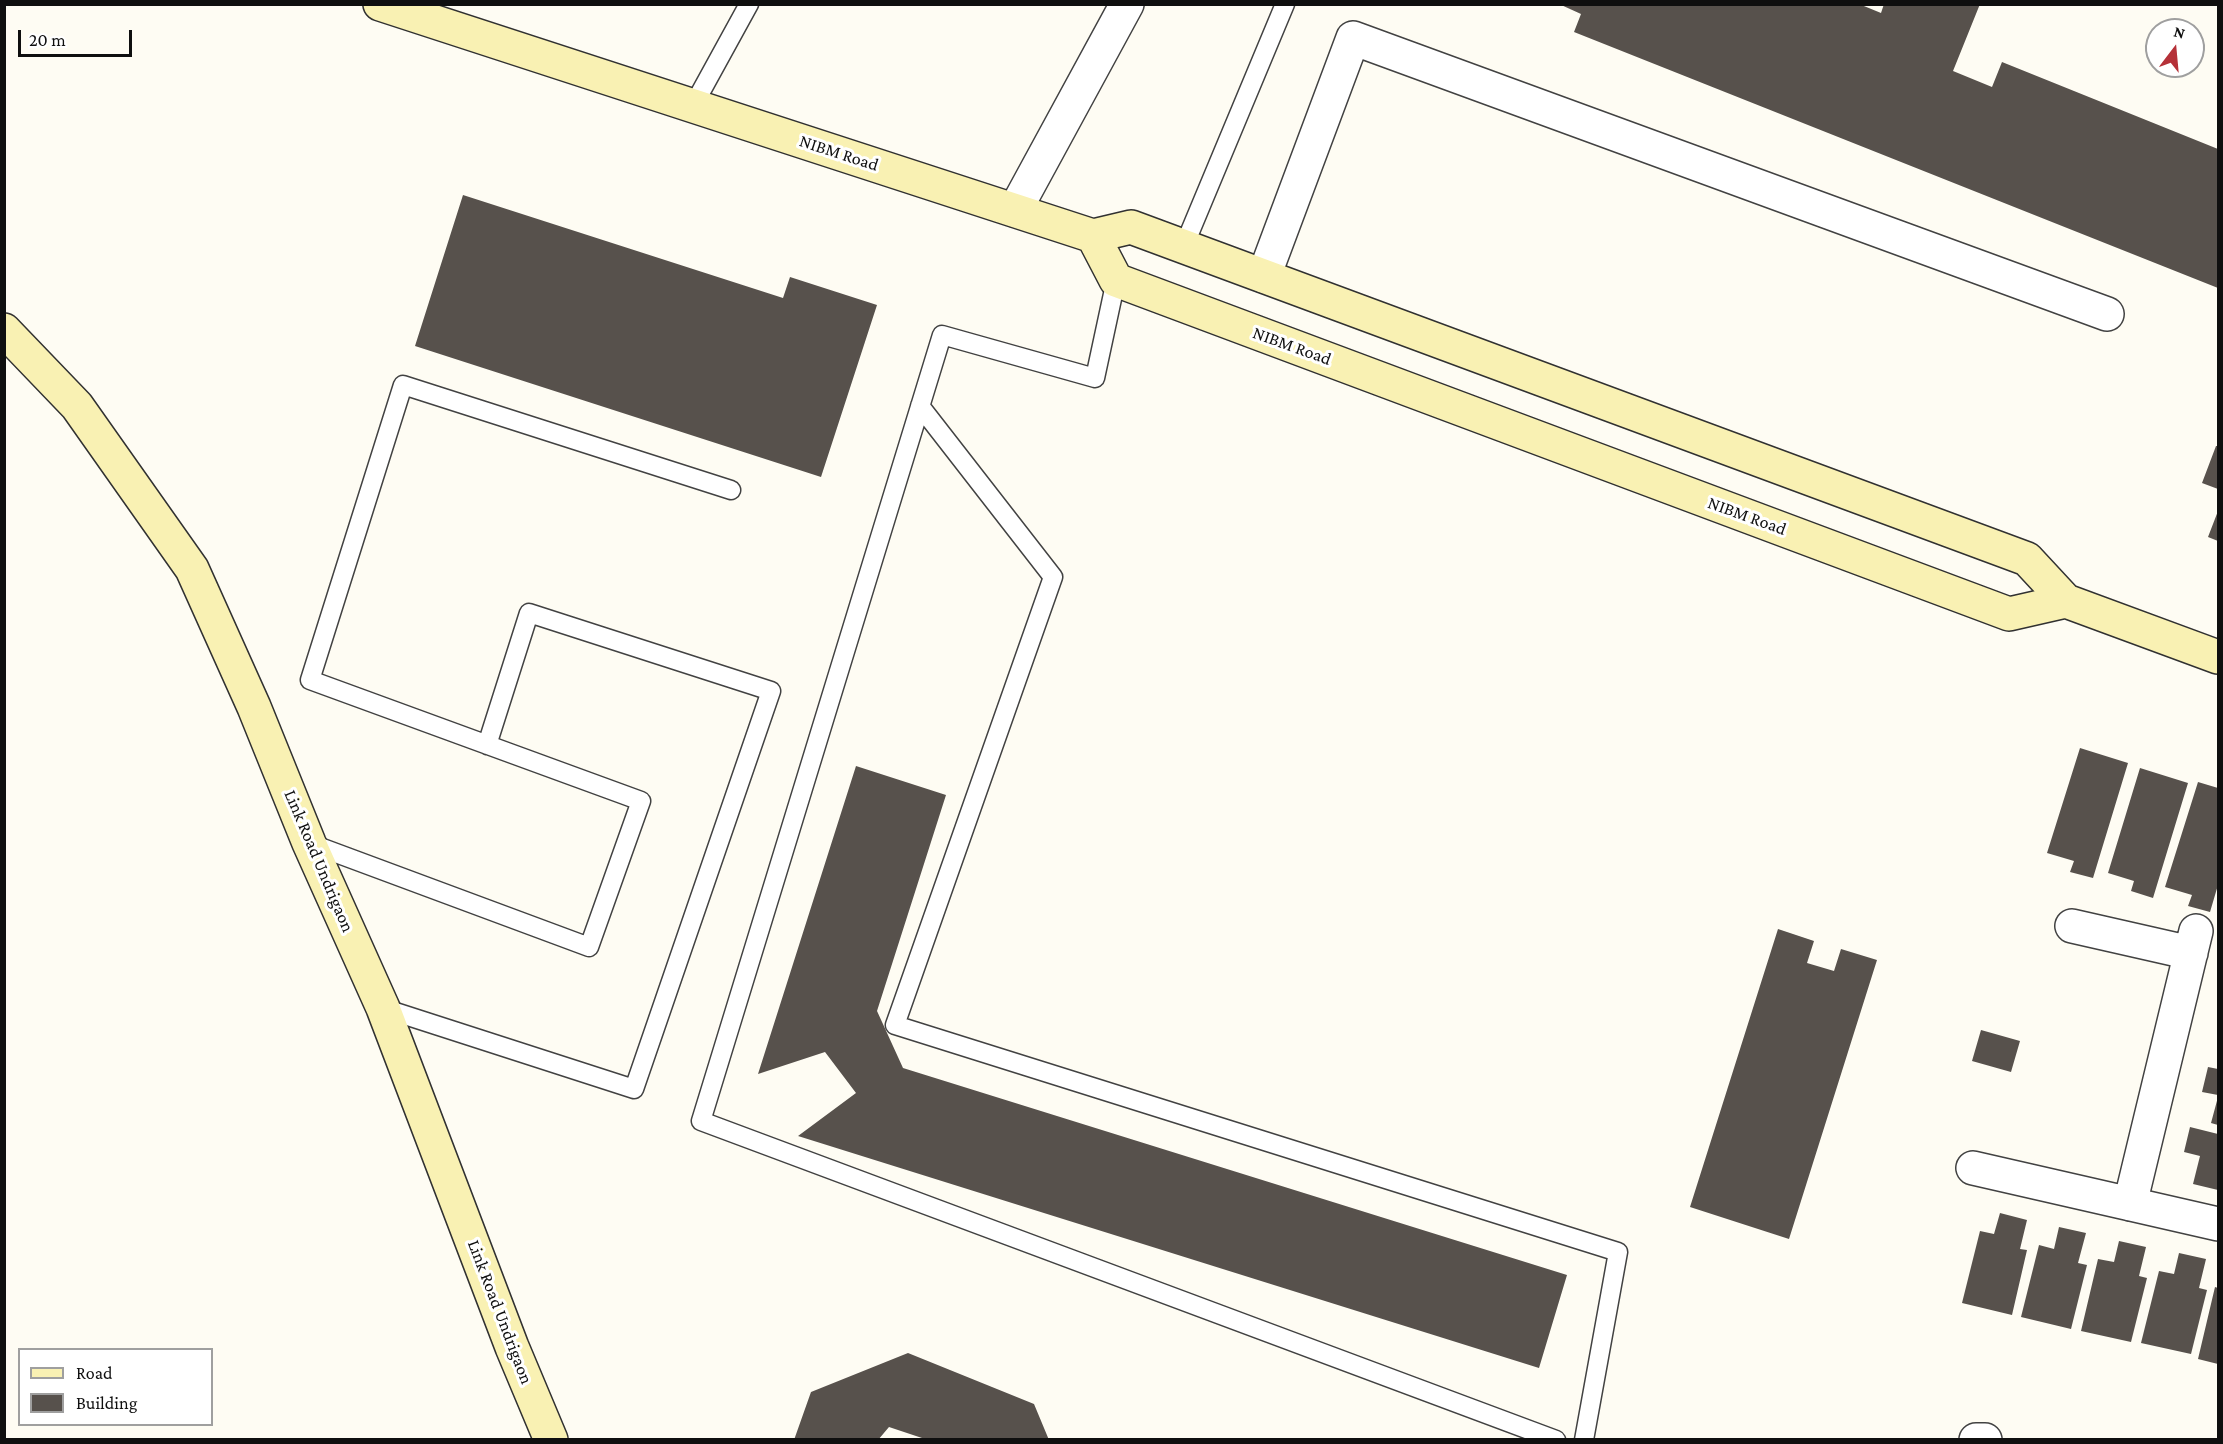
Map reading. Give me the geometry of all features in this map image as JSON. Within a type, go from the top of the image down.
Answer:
[{"type":"main road","name":"NIBM Road","points":[[380,4],[1093,236]]},
{"type":"main road","points":[[1116,280],[1093,236],[1131,226],[2027,559],[2066,601],[2218,657]]},
{"type":"main road","name":"NIBM Road","points":[[1116,280],[2008,614],[2066,601]]},
{"type":"main road","name":"Link Road Undrigaon","points":[[4,330],[77,406],[192,569],[254,707],[309,843],[383,1008],[512,1347],[551,1440]]},
{"type":"street","points":[[1016,210],[1127,4]]},
{"type":"street","points":[[1264,276],[1353,38],[2107,314]]},
{"type":"street","points":[[2072,926],[2194,942],[2130,1204]]},
{"type":"street","points":[[1973,1168],[2218,1224]]},
{"type":"street","points":[[1976,1440],[1985,1440]]},
{"type":"lane","points":[[693,106],[749,4]]},
{"type":"lane","points":[[1184,246],[1285,4]]},
{"type":"lane","points":[[1116,280],[1095,378],[942,335],[701,1121],[1556,1440]]},
{"type":"lane","points":[[309,843],[589,947],[641,801],[310,680],[403,385],[731,490]]},
{"type":"lane","points":[[920,406],[1053,577],[895,1025],[1618,1252],[1584,1440]]},
{"type":"lane","points":[[383,1008],[634,1089],[771,691],[528,613],[487,745]]},
{"type":"building","points":[[1559,4],[1859,4],[1881,13],[1884,4],[1980,4],[1953,71],[1992,87],[2002,62],[2218,149],[2218,288],[1574,32],[1581,14]]},
{"type":"building","points":[[463,195],[783,298],[790,277],[877,305],[821,477],[415,346]]},
{"type":"building","points":[[2216,446],[2218,446],[2218,489],[2202,483]]},
{"type":"building","points":[[2218,511],[2218,541],[2208,537]]},
{"type":"building","points":[[2080,748],[2128,763],[2093,878],[2070,872],[2074,861],[2047,853]]},
{"type":"building","points":[[856,766],[946,795],[877,1011],[903,1068],[1567,1275],[1539,1368],[798,1136],[856,1093],[825,1052],[758,1074]]},
{"type":"building","points":[[2140,768],[2188,783],[2153,898],[2131,891],[2134,881],[2108,873]]},
{"type":"building","points":[[2198,782],[2218,788],[2218,885],[2210,912],[2188,906],[2192,895],[2165,887]]},
{"type":"building","points":[[1778,929],[1814,941],[1807,963],[1834,971],[1841,949],[1877,960],[1789,1239],[1690,1207]]},
{"type":"building","points":[[1981,1030],[2020,1041],[2011,1072],[1972,1061]]},
{"type":"building","points":[[2208,1067],[2218,1069],[2218,1095],[2202,1092]]},
{"type":"building","points":[[2218,1097],[2218,1125],[2211,1123]]},
{"type":"building","points":[[2190,1127],[2218,1134],[2218,1190],[2193,1184],[2200,1156],[2184,1152]]},
{"type":"building","points":[[2000,1213],[2027,1220],[2020,1249],[2027,1250],[2012,1315],[1962,1303],[1980,1231],[1994,1234]]},
{"type":"building","points":[[2059,1227],[2086,1233],[2078,1263],[2087,1265],[2071,1329],[2021,1317],[2039,1245],[2054,1249]]},
{"type":"building","points":[[2119,1241],[2146,1247],[2139,1276],[2147,1278],[2131,1342],[2081,1331],[2098,1259],[2114,1262]]},
{"type":"building","points":[[2179,1253],[2206,1259],[2199,1288],[2207,1290],[2191,1354],[2141,1343],[2159,1271],[2174,1274]]},
{"type":"building","points":[[2215,1287],[2218,1288],[2218,1364],[2198,1359]]},
{"type":"building","points":[[908,1353],[1034,1404],[1049,1440],[928,1440],[889,1427],[878,1440],[794,1440],[811,1392]]}]
